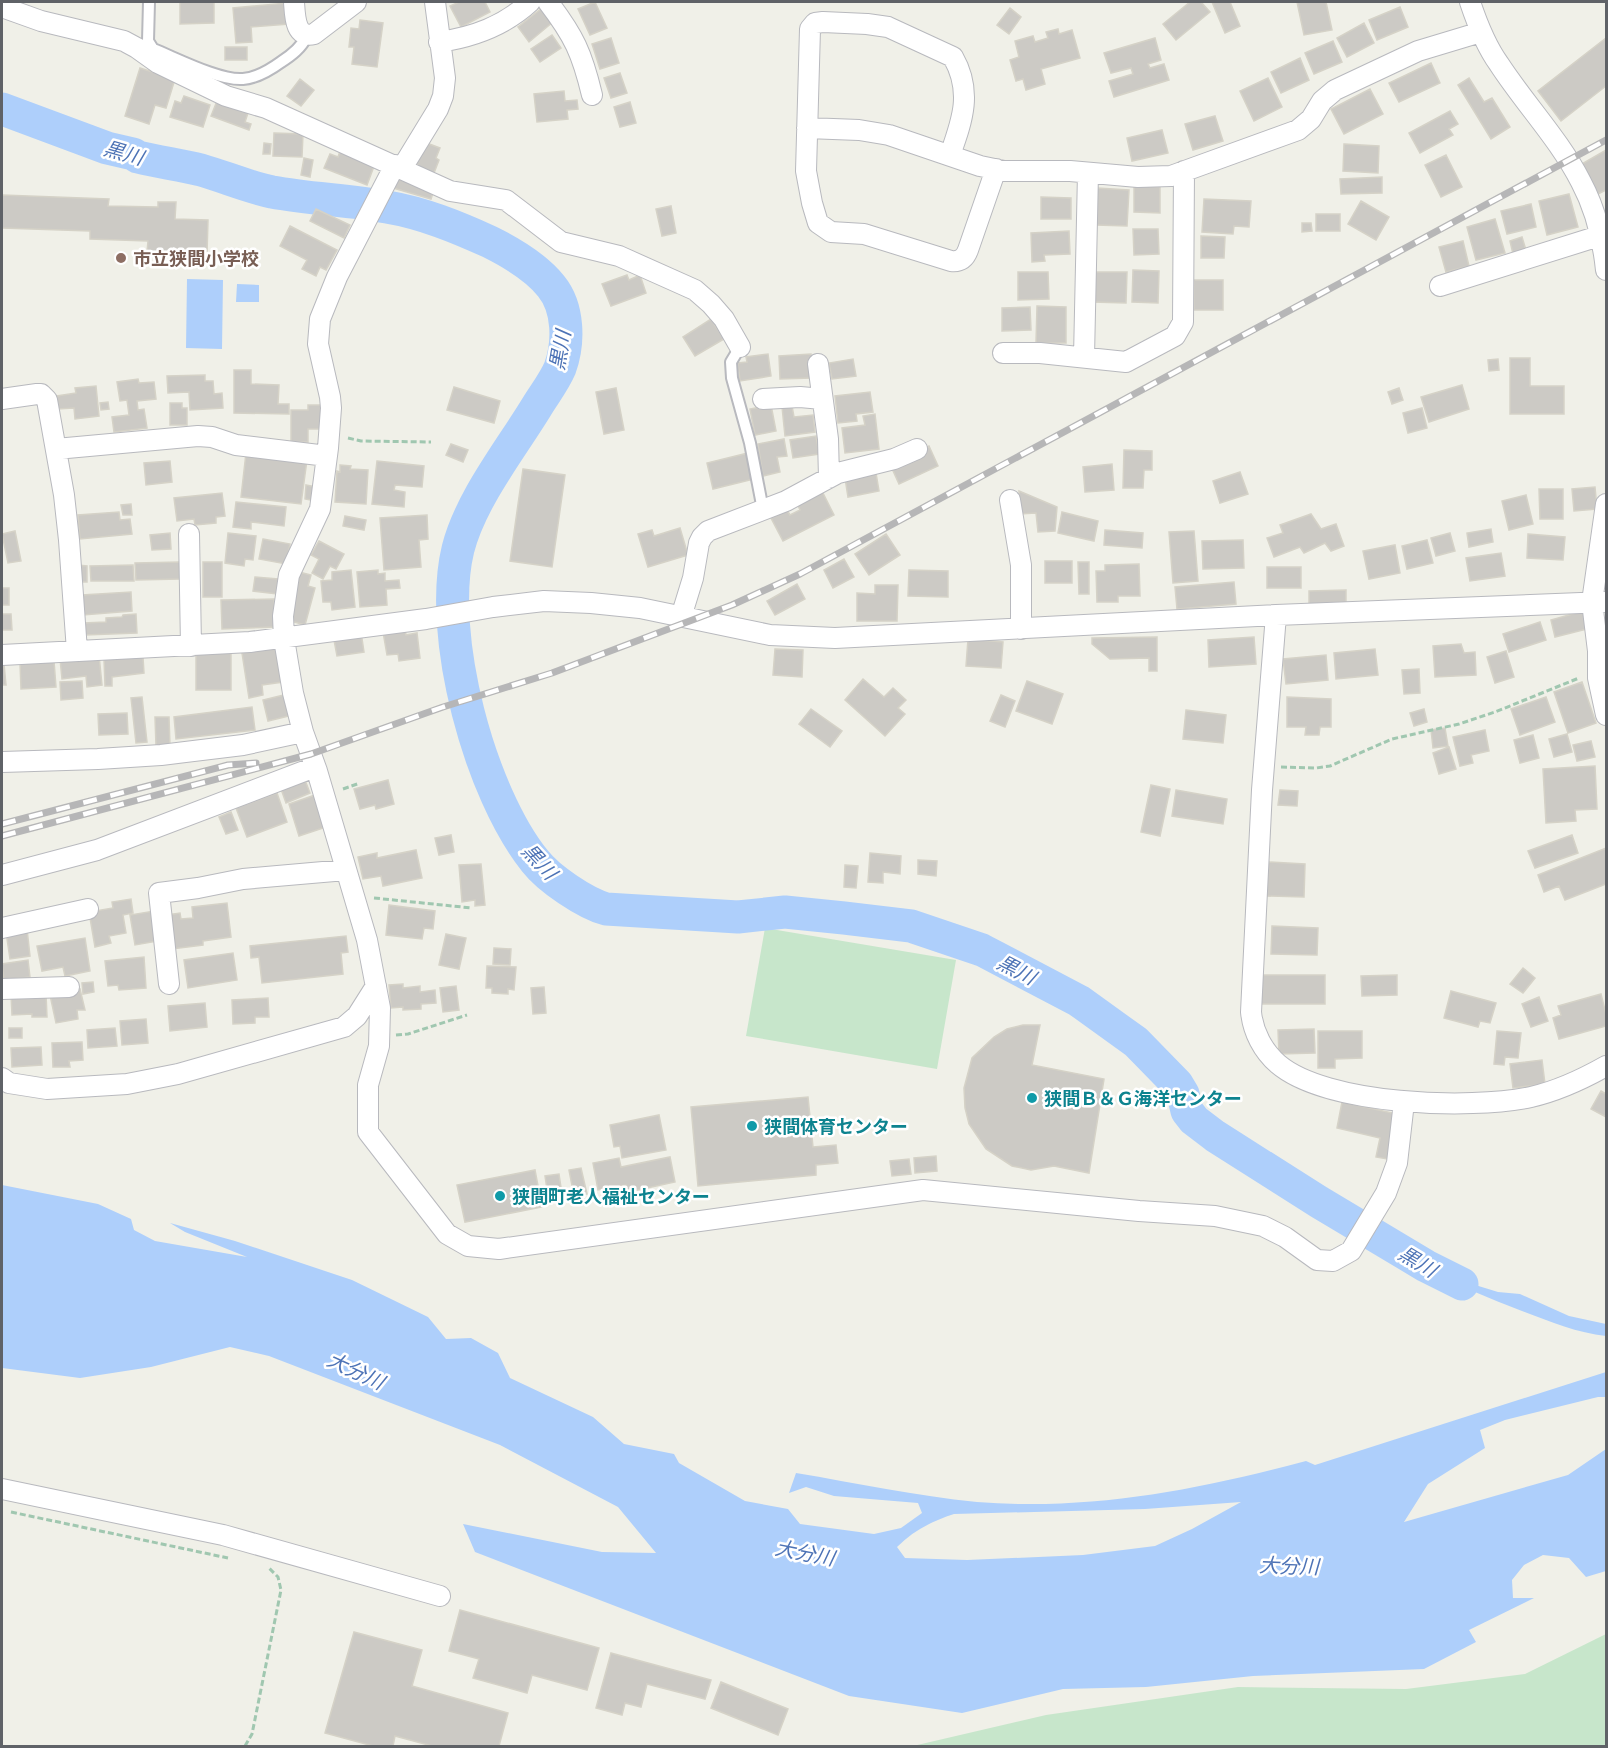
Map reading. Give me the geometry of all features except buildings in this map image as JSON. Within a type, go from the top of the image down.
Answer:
[{"type":"street","points":[[294,2],[298,28],[307,36],[314,34],[356,2]]},
{"type":"street","points":[[435,2],[445,78],[443,96],[438,110],[397,168],[370,213],[337,277],[323,309],[318,328],[319,353],[330,397],[323,491],[316,520],[288,581],[283,616],[284,639],[293,693],[367,940],[380,1008],[379,1046],[368,1085],[368,1132],[447,1234],[468,1246],[499,1249],[923,1190],[1215,1216],[1252,1222],[1274,1230],[1317,1260],[1333,1261],[1351,1251],[1380,1206],[1393,1177],[1397,1163],[1404,1101]]},
{"type":"street","points":[[439,42],[477,34],[511,16],[530,2]]},
{"type":"street","points":[[548,2],[570,32],[581,54],[592,95]]},
{"type":"street","points":[[1470,2],[1481,32],[1498,63],[1540,118],[1599,208],[1599,236],[1606,270]]},
{"type":"street","points":[[2,8],[57,25],[145,47],[158,63],[226,96],[266,108],[457,193],[498,197],[506,200],[561,242],[619,256],[686,285],[702,295],[717,311],[740,347]]},
{"type":"street","points":[[950,155],[963,119],[964,107],[964,87],[956,61],[950,54],[888,27],[867,24],[815,23],[810,29],[806,171],[818,223],[831,232],[864,234],[882,238],[951,261],[960,261],[966,255],[996,169]]},
{"type":"street","points":[[807,128],[859,130],[889,135],[980,166],[996,169],[1159,177],[1184,171],[1298,130],[1311,119],[1322,101],[1335,90],[1418,51],[1481,32]]},
{"type":"street","points":[[1003,353],[1084,357],[1126,362],[1179,332],[1183,322],[1184,171]]},
{"type":"street","points":[[1084,357],[1088,173]]},
{"type":"street","points":[[1440,286],[1599,236]]},
{"type":"street","points":[[818,364],[828,439],[829,478]]},
{"type":"street","points":[[2,399],[37,394],[44,396],[47,400],[69,540],[77,651]]},
{"type":"street","points":[[763,399],[800,397],[822,399]]},
{"type":"street","points":[[56,449],[198,436],[236,445],[327,456]]},
{"type":"street","points":[[681,617],[702,537],[714,528],[798,495],[838,473],[894,459],[917,449]]},
{"type":"street","points":[[1010,500],[1021,565],[1021,629]]},
{"type":"street","points":[[1606,504],[1598,651],[1602,668],[1600,691],[1606,715]]},
{"type":"street","points":[[189,534],[191,646]]},
{"type":"street","points":[[2,655],[284,639],[544,601],[640,608],[740,630],[803,637],[864,638],[1276,615],[1599,602]]},
{"type":"street","points":[[1276,615],[1264,766],[1251,1012],[1252,1023],[1267,1052],[1279,1064],[1301,1078],[1361,1095],[1404,1101],[1447,1103],[1505,1101],[1532,1097],[1601,1074]]},
{"type":"street","points":[[2,762],[161,755],[243,745],[303,732]]},
{"type":"street","points":[[2,875],[97,850],[315,767]]},
{"type":"street","points":[[169,984],[159,893],[243,879],[346,870]]},
{"type":"street","points":[[2,928],[88,909]]},
{"type":"street","points":[[2,1078],[9,1083],[47,1089],[127,1084],[178,1074],[344,1027],[357,1016],[376,986]]},
{"type":"street","points":[[2,989],[69,987]]},
{"type":"street","points":[[2,1489],[223,1535],[440,1596]]},
{"type":"lane","points":[[149,2],[145,47],[225,77],[242,79],[258,76],[291,55],[303,44],[307,36]]},
{"type":"lane","points":[[740,347],[731,362],[732,378],[750,443],[763,510]]},
{"type":"path","points":[[329,433],[361,441],[431,442]]},
{"type":"path","points":[[1264,766],[1316,768],[1330,766],[1392,739],[1459,724],[1495,712],[1602,668]]},
{"type":"path","points":[[354,896],[472,908]]},
{"type":"path","points":[[379,1035],[408,1034],[467,1015]]},
{"type":"path","points":[[2,1510],[232,1559]]},
{"type":"path","points":[[245,1746],[252,1734],[280,1590],[278,1576],[267,1566]]},
{"type":"green space","points":[[765,928],[956,960],[937,1069],[746,1036]]},
{"type":"green space","points":[[1606,1634],[1606,1746],[913,1746],[1046,1715],[1238,1687],[1406,1689],[1525,1674]]},
{"type":"water","points":[[187,279],[223,280],[222,349],[186,348]]},
{"type":"water","points":[[237,284],[259,285],[259,302],[236,302]]},
{"type":"water","name":"大分川","points":[[2,1185],[98,1204],[131,1219],[134,1230],[155,1241],[247,1257],[185,1232],[170,1223],[235,1241],[352,1280],[428,1317],[446,1339],[471,1338],[498,1353],[510,1378],[593,1417],[624,1444],[674,1454],[679,1463],[745,1501],[788,1509],[800,1524],[874,1534],[901,1528],[922,1513],[918,1503],[834,1496],[806,1487],[789,1493],[796,1473],[909,1493],[977,1502],[1061,1503],[1143,1496],[1224,1481],[1306,1461],[1315,1465],[1606,1372],[1606,1397],[1505,1420],[1480,1430],[1485,1448],[1428,1484],[1404,1522],[1568,1475],[1606,1449],[1606,1571],[1586,1577],[1569,1558],[1543,1555],[1524,1565],[1512,1580],[1513,1598],[1534,1598],[1469,1630],[1476,1642],[1424,1669],[1253,1676],[1146,1687],[1063,1689],[962,1713],[849,1696],[475,1552],[463,1524],[602,1552],[656,1553],[618,1507],[500,1445],[269,1356],[230,1347],[151,1367],[80,1378],[2,1368]],"holes":[[[1241,1502],[1155,1546],[1083,1555],[967,1560],[905,1558],[897,1547],[923,1527],[954,1514],[1145,1509]]]},
{"type":"water","points":[[1427,1262],[1472,1284],[1498,1292],[1520,1294],[1569,1316],[1606,1324],[1606,1336],[1553,1323],[1468,1289],[1415,1264]]},
{"type":"waterway","name":"黒川","points":[[2,109],[107,148],[201,170],[263,190],[373,205],[427,217],[465,231],[507,251],[531,267],[551,286],[561,305],[566,326],[563,358],[550,386],[482,492],[464,530],[458,549],[453,584],[453,624],[468,712],[497,796],[515,832],[535,861],[558,883],[578,896],[606,909],[738,917],[785,912],[844,918],[911,926],[982,950],[1079,1001],[1136,1042],[1177,1084],[1183,1094],[1187,1111],[1194,1120],[1215,1136],[1319,1202],[1426,1266],[1462,1284]]},
{"type":"railway","points":[[2,836],[311,754],[443,707],[552,673],[732,605],[800,574],[1606,140]]},
{"type":"railway","points":[[2,824],[228,765],[256,763]]},
{"type":"place","name":"市立狭間小学校","points":[[121,258]]},
{"type":"place","name":"狭間Ｂ＆Ｇ海洋センター","points":[[1032,1098]]},
{"type":"place","name":"狭間体育センター","points":[[752,1126]]},
{"type":"place","name":"狭間町老人福祉センター","points":[[500,1196]]}]
